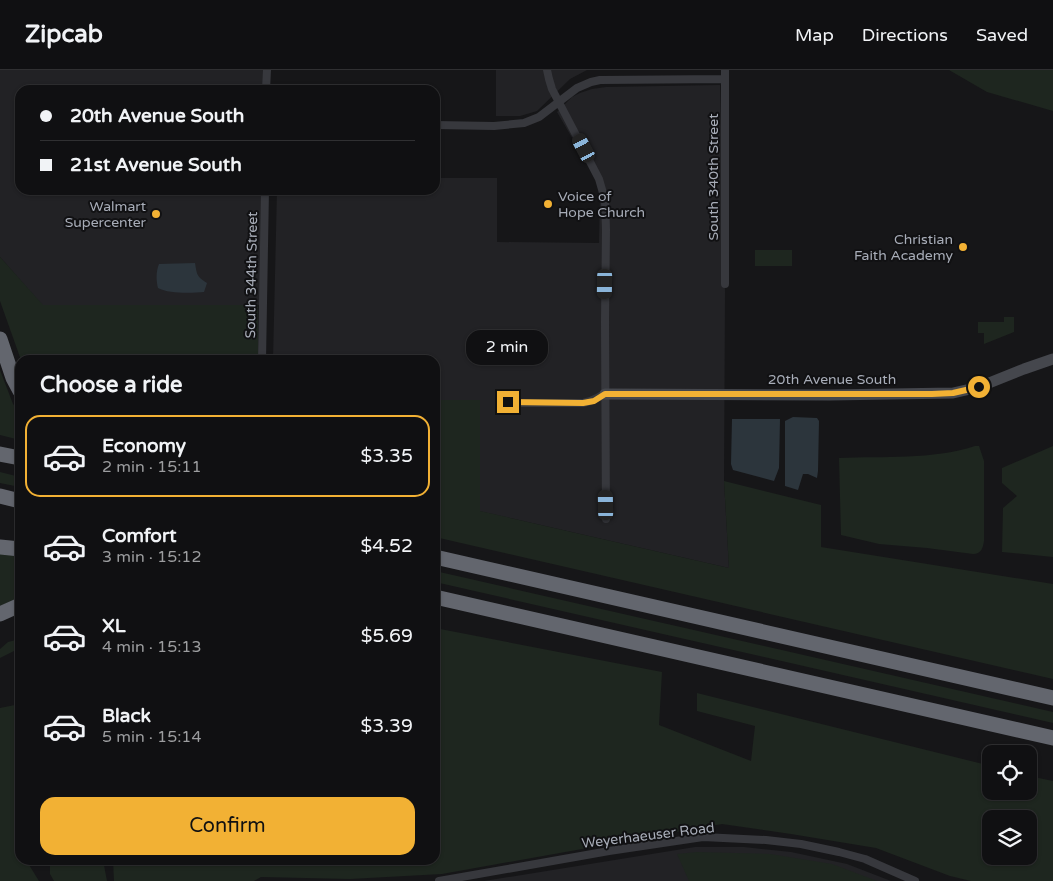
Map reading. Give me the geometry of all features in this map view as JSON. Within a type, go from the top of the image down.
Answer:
[{"type":"highway","points":[[0,340],[15,380]]},
{"type":"highway","points":[[0,454],[15,457]]},
{"type":"highway","points":[[0,496],[15,500]]},
{"type":"highway","points":[[0,546],[15,548]]},
{"type":"highway","points":[[440,558],[1053,698]]},
{"type":"highway","points":[[440,598],[1053,738]]},
{"type":"highway","points":[[440,605],[540,621]]},
{"type":"highway","points":[[0,614],[15,607]]},
{"type":"street","points":[[266,70],[266,85]]},
{"type":"street","points":[[547,70],[550,83],[559,102],[599,179],[605,200],[606,519]]},
{"type":"street","name":"South 340th Street","points":[[725,70],[725,284]]},
{"type":"street","points":[[440,125],[494,126],[524,123],[539,117],[577,88],[600,80],[725,79]]},
{"type":"street","name":"South 344th Street","points":[[262,355],[265,195]]},
{"type":"street","name":"20th Avenue South","points":[[605,394],[849,395],[953,393],[979,387],[1053,359]]},
{"type":"street","points":[[508,402],[583,403],[594,401],[605,394]]},
{"type":"street","name":"Weyerhaeuser Road","points":[[439,881],[609,851],[703,837],[766,840],[800,844],[839,852],[865,859],[915,881]]},
{"type":"shaded area","points":[[0,70],[267,70],[266,85],[15,85],[15,195],[265,195],[263,305],[42,305],[0,257]]},
{"type":"shaded area","points":[[496,70],[587,70],[570,79],[537,111],[520,116],[496,116]]},
{"type":"shaded area","points":[[949,70],[1053,70],[1053,111],[987,92]]},
{"type":"shaded area","points":[[720,85],[725,292],[724,481],[729,568],[479,511],[480,400],[440,400],[440,355],[273,355],[277,195],[440,195],[440,178],[497,178],[497,242],[599,243],[600,196],[596,179],[557,112],[572,97],[592,89],[606,87]]},
{"type":"shaded area","points":[[755,250],[792,250],[792,266],[755,266]]},
{"type":"shaded area","points":[[0,257],[43,305],[258,305],[258,355],[19,355],[0,301]]},
{"type":"shaded area","points":[[195,263],[198,275],[207,283],[204,292],[174,292],[158,288],[157,270],[159,264]]},
{"type":"shaded area","points":[[1004,317],[1014,317],[1014,332],[984,344],[984,333],[978,333],[978,322],[1004,322]]},
{"type":"shaded area","points":[[0,370],[15,406],[15,439],[0,435]]},
{"type":"shaded area","points":[[440,400],[480,400],[480,511],[729,568],[724,481],[821,505],[821,547],[1053,584],[1053,679],[440,538]]},
{"type":"shaded area","points":[[793,417],[817,418],[819,421],[817,478],[803,474],[798,490],[785,486],[785,421]]},
{"type":"shaded area","points":[[732,419],[780,419],[779,468],[774,481],[733,470],[731,464]]},
{"type":"shaded area","points":[[979,446],[984,461],[984,541],[980,552],[973,554],[879,544],[841,535],[839,458],[908,457],[942,454]]},
{"type":"shaded area","points":[[1053,446],[1053,557],[1002,552],[1003,508],[1017,496],[1002,483],[1002,468]]},
{"type":"shaded area","points":[[0,472],[15,476],[15,486],[0,483]]},
{"type":"shaded area","points":[[0,552],[15,554],[15,599],[0,606]]},
{"type":"shaded area","points":[[440,572],[1053,712],[1053,723],[440,583]]},
{"type":"shaded area","points":[[440,629],[662,672],[659,725],[751,761],[755,726],[697,711],[697,693],[982,764],[982,800],[1037,800],[1037,778],[1053,781],[1053,881],[971,881],[950,876],[876,848],[722,824],[442,874],[350,879],[261,877],[254,881],[114,881],[113,865],[440,865]]},
{"type":"shaded area","points":[[15,640],[15,650],[0,658],[0,649],[8,642]]},
{"type":"shaded area","points":[[15,705],[15,865],[29,865],[39,881],[0,881],[0,708]]},
{"type":"shaded area","points":[[695,847],[744,847],[791,852],[847,864],[891,881],[484,881]]},
{"type":"shaded area","points":[[697,852],[770,854],[832,864],[877,881],[689,881],[677,854]]},
{"type":"shaded area","points":[[50,865],[104,865],[107,881],[54,881],[50,874]]},
{"type":"place","name":"Voice of Hope Church","points":[[548,204]]},
{"type":"place","name":"Walmart Supercenter","points":[[156,214]]},
{"type":"place","name":"Christian Faith Academy","points":[[963,247]]},
{"type":"route","points":[[508,402],[583,403],[594,401],[605,394],[932,394],[953,393],[979,387]]}]
